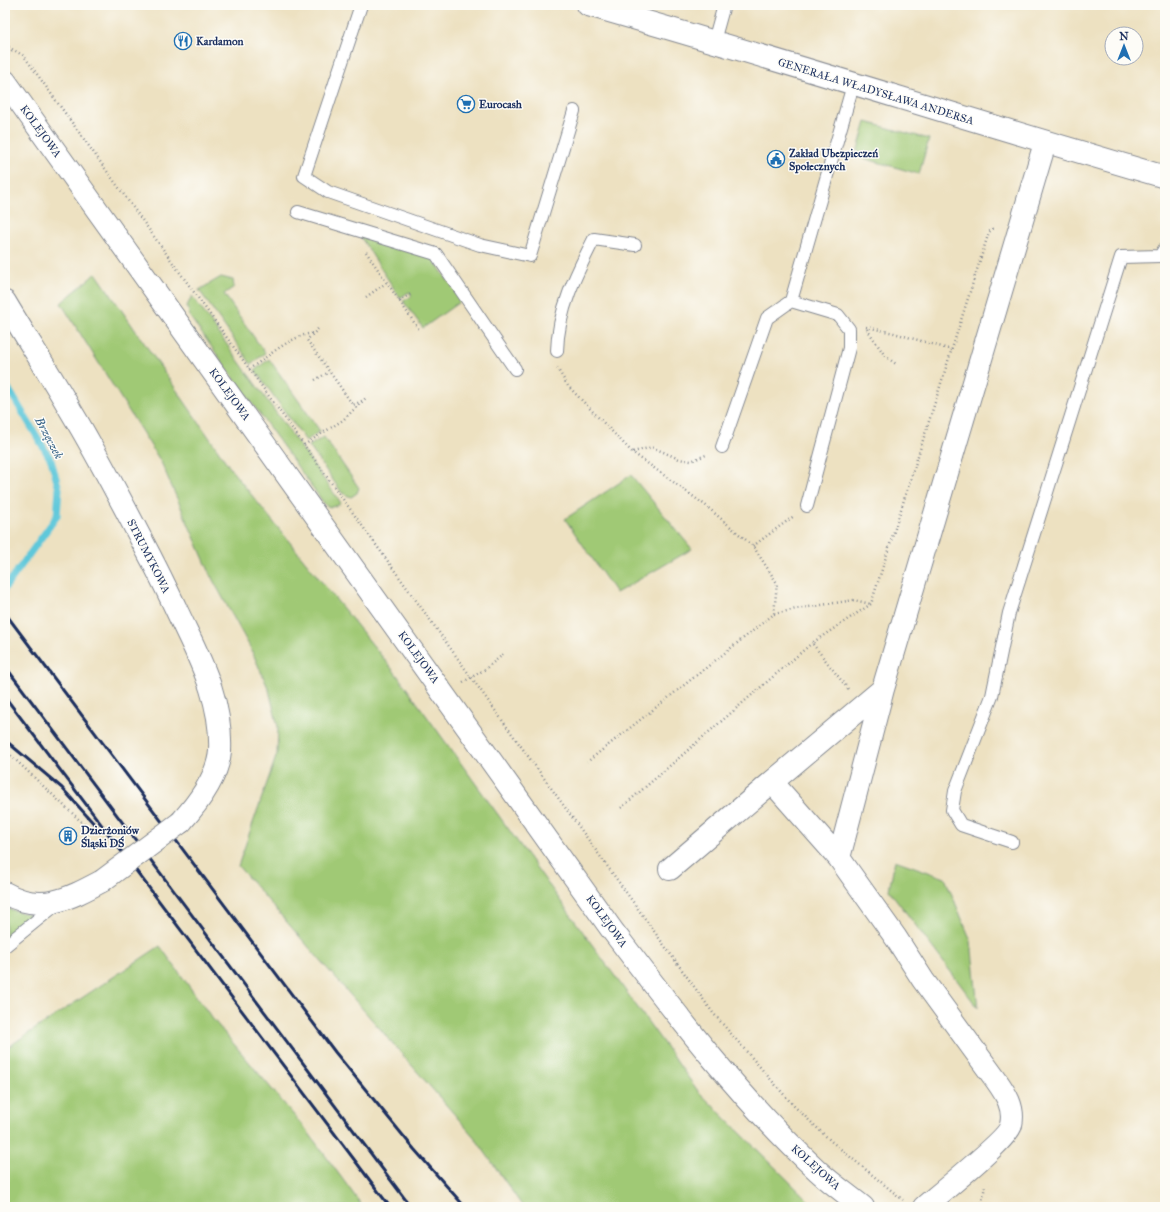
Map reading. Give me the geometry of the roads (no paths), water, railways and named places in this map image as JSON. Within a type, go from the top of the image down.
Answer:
[{"type":"street","name":"GENERAŁA WŁADYSŁAWA ANDERSA","points":[[588,5],[714,41],[1045,143],[1165,177]]},
{"type":"street","name":"KOLEJOWA","points":[[5,81],[612,930],[689,1032],[761,1115],[819,1172],[863,1207]]},
{"type":"street","points":[[839,858],[883,689],[1045,143]]},
{"type":"street","name":"STRUMYKOWA","points":[[5,302],[72,411],[166,588],[207,674],[216,703],[219,722],[220,752],[216,766],[198,802],[182,822],[102,881],[61,901]]},
{"type":"street","points":[[670,869],[883,689]]},
{"type":"street","points":[[772,782],[839,858],[896,938],[923,980],[1008,1097],[1012,1112],[1011,1127],[992,1148],[915,1205]]},
{"type":"street","points":[[5,893],[12,897],[32,903],[61,901]]},
{"type":"lane","points":[[361,5],[304,176],[328,192],[480,245],[530,256],[574,112]]},
{"type":"lane","points":[[714,41],[724,5]]},
{"type":"lane","points":[[722,447],[767,318],[791,301],[853,85]]},
{"type":"lane","points":[[298,212],[436,254],[515,369]]},
{"type":"lane","points":[[555,356],[557,333],[572,281],[594,239],[635,245]]},
{"type":"lane","points":[[1012,842],[961,825],[952,810],[955,791],[992,696],[1009,613],[1121,257],[1160,256],[1165,248]]},
{"type":"lane","points":[[791,301],[838,315],[849,329],[849,348],[807,506]]},
{"type":"lane","points":[[5,946],[61,901]]},
{"type":"waterway","name":"Brzęczek","points":[[5,383],[51,460],[59,489],[57,516],[5,588]]},
{"type":"railway","points":[[5,613],[335,1052],[414,1149],[465,1207]]},
{"type":"railway","points":[[5,666],[411,1207]]},
{"type":"railway","points":[[5,697],[390,1207]]},
{"type":"railway","points":[[5,740],[62,788],[96,826]]},
{"type":"place","name":"Kardamon","points":[[183,41]]},
{"type":"place","name":"Eurocash","points":[[466,104]]},
{"type":"place","name":"Zakład Ubezpieczeń Społecznych","points":[[776,159]]},
{"type":"place","name":"Dzierżoniów Śląski DŚ","points":[[68,836]]}]
